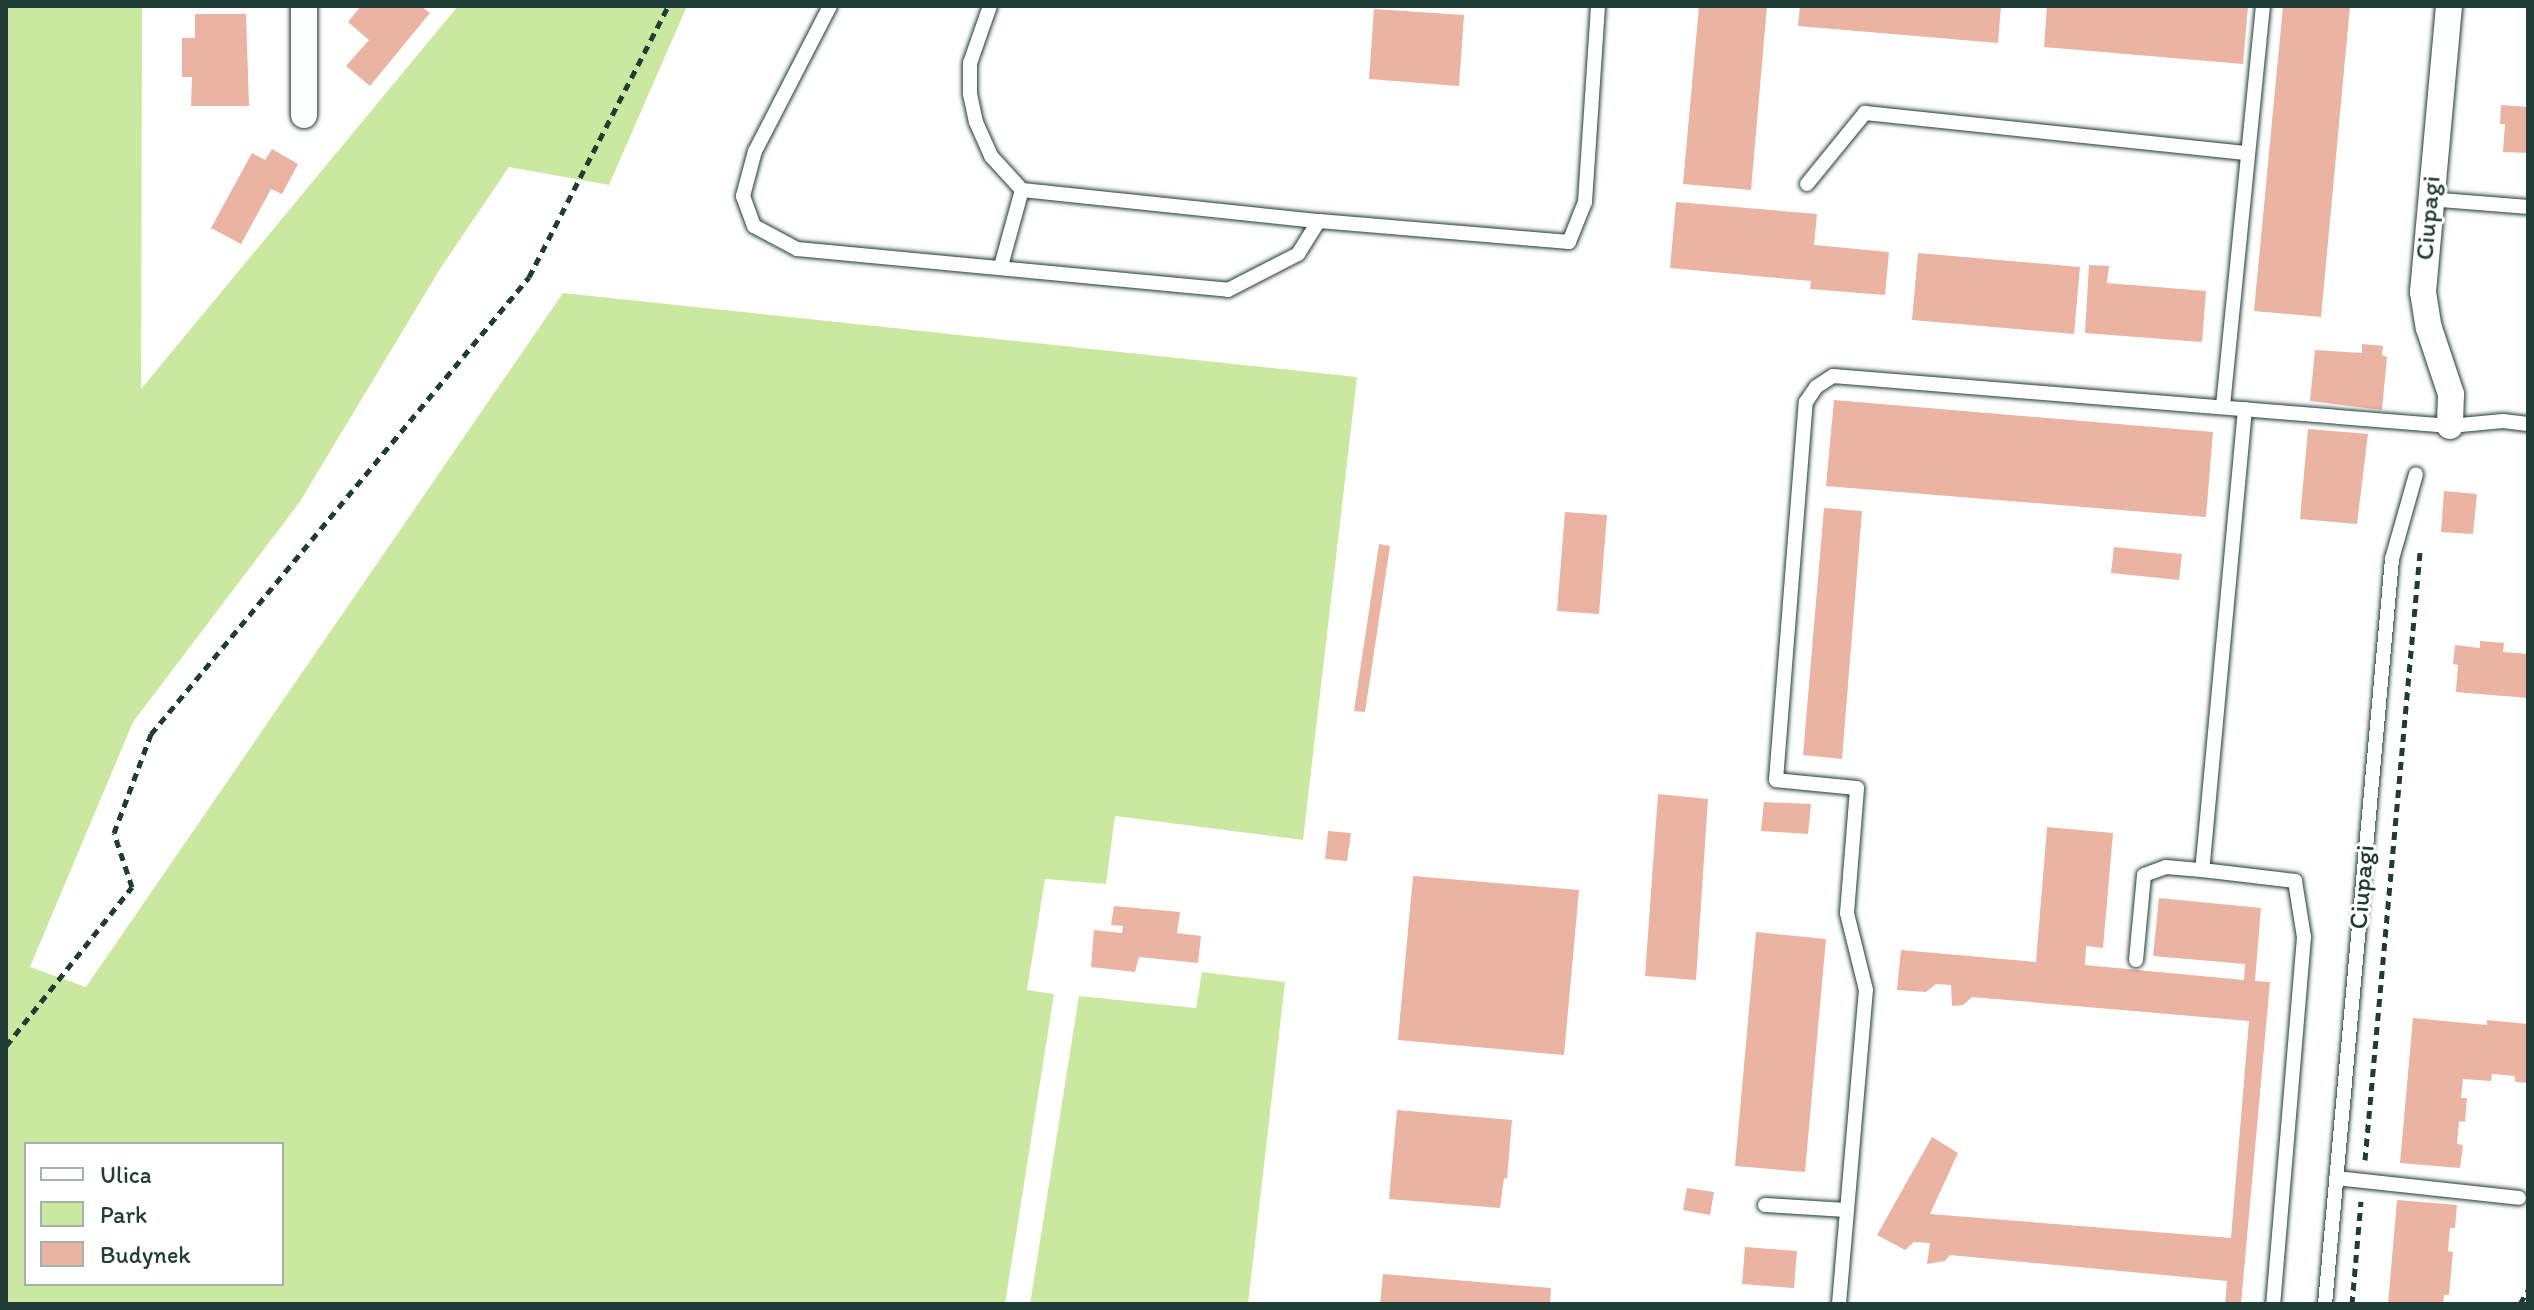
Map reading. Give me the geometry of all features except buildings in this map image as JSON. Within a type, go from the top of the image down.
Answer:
[{"type":"street","points":[[304,6],[304,115]]},
{"type":"street","name":"Ciupagi","points":[[2449,6],[2429,199],[2425,310],[2451,394],[2450,426]]},
{"type":"lane","points":[[830,6],[755,151],[743,196],[754,226],[797,249],[1228,290],[1298,254],[1319,221]]},
{"type":"lane","points":[[990,6],[970,63],[970,94],[976,122],[991,156],[1022,190],[1319,221],[1569,242],[1585,202],[1598,6]]},
{"type":"lane","points":[[2223,406],[2263,6]]},
{"type":"lane","points":[[1807,184],[1865,113],[2248,153]]},
{"type":"lane","points":[[1001,266],[1022,190]]},
{"type":"lane","points":[[2429,199],[2528,207]]},
{"type":"lane","points":[[1839,1304],[1866,990],[1847,913],[1857,788],[1776,780],[1806,402],[1824,379],[1833,376],[2450,426],[2503,421],[2528,424]]},
{"type":"lane","points":[[2202,870],[2245,409]]},
{"type":"lane","name":"Ciupagi","points":[[2325,1304],[2392,559],[2416,474]]},
{"type":"lane","points":[[2136,960],[2144,875],[2166,867],[2295,881],[2304,937],[2273,1304]]},
{"type":"lane","points":[[2336,1178],[2519,1198]]},
{"type":"lane","points":[[1765,1205],[1847,1210]]},
{"type":"path","points":[[6,1046],[132,887],[114,833],[151,734],[529,277],[668,6]]},
{"type":"path","points":[[2352,1304],[2420,546]]},
{"type":"path","points":[[2520,1304],[2528,1290]]},
{"type":"green space","points":[[6,6],[142,6],[141,389],[458,6],[687,6],[609,185],[509,167],[440,269],[299,503],[133,722],[30,967],[86,987],[563,293],[1357,377],[1303,840],[1115,816],[1106,884],[1045,879],[1027,990],[1054,994],[1005,1304],[6,1304]]},
{"type":"green space","points":[[1202,972],[1285,982],[1248,1304],[1030,1304],[1079,996],[1196,1008]]}]
